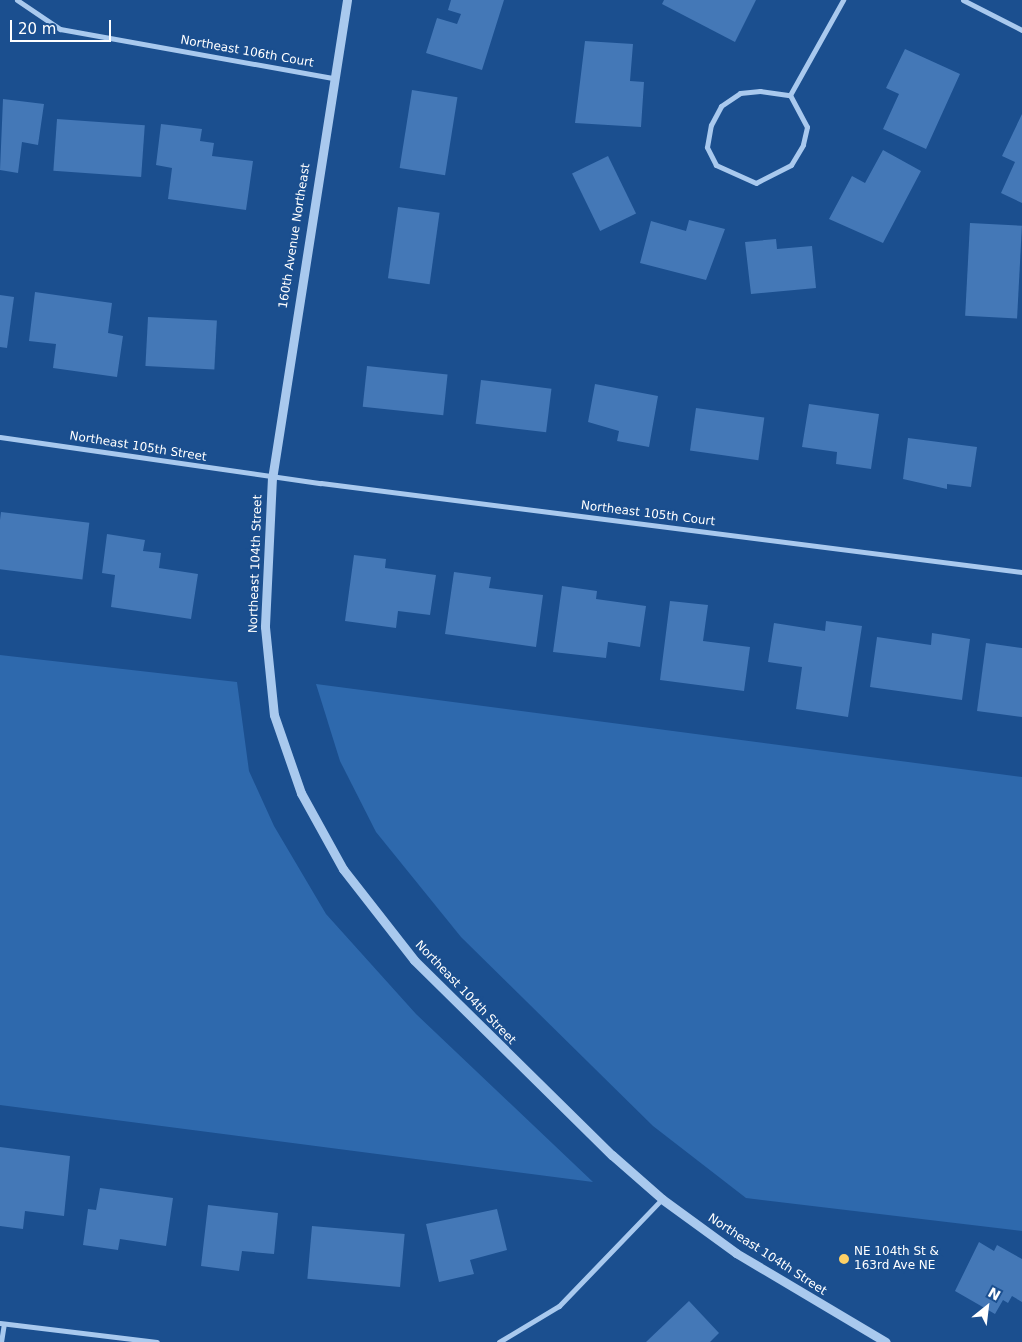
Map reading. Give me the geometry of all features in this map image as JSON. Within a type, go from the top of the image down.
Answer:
[{"type":"street","name":"Northeast 106th Court","points":[[17,0],[60,29],[333,78]]},
{"type":"street","name":"160th Avenue Northeast","points":[[272,477],[333,78],[347,0]]},
{"type":"street","points":[[790,95],[843,0]]},
{"type":"street","points":[[963,0],[1022,30]]},
{"type":"street","points":[[740,93],[790,95],[807,127],[803,145],[791,165],[756,183],[716,165],[706,147],[711,125],[722,106],[740,93]]},
{"type":"street","name":"Northeast 105th Street","points":[[0,437],[272,477]]},
{"type":"street","name":"Northeast 105th Court","points":[[272,477],[1022,572]]},
{"type":"street","name":"Northeast 104th Street","points":[[272,477],[264,627],[274,715],[301,794],[343,869],[414,960],[519,1068],[662,1199],[736,1253],[886,1342]]},
{"type":"street","points":[[499,1342],[559,1306],[662,1199]]},
{"type":"street","points":[[1,1342],[2,1324],[157,1342]]},
{"type":"shaded area","points":[[0,655],[237,682],[249,771],[274,826],[326,914],[416,1014],[593,1182],[0,1105]]},
{"type":"shaded area","points":[[316,684],[1022,777],[1022,1231],[746,1198],[653,1126],[461,937],[376,832],[340,761]]},
{"type":"building","points":[[451,0],[504,0],[482,70],[426,53],[437,18],[457,24],[461,14],[448,10]]},
{"type":"building","points":[[664,0],[756,0],[735,42],[662,4]]},
{"type":"building","points":[[585,41],[633,44],[630,81],[644,82],[641,127],[575,123]]},
{"type":"building","points":[[905,49],[960,74],[926,149],[883,129],[899,94],[886,88]]},
{"type":"building","points":[[412,90],[457,97],[445,175],[400,168]]},
{"type":"building","points":[[3,99],[44,104],[38,145],[22,142],[18,173],[0,170]]},
{"type":"building","points":[[1022,114],[1022,203],[1001,193],[1015,162],[1002,156]]},
{"type":"building","points":[[57,119],[145,125],[141,177],[53,171]]},
{"type":"building","points":[[161,124],[202,129],[200,141],[214,143],[212,156],[253,161],[246,210],[168,199],[172,168],[156,165]]},
{"type":"building","points":[[883,150],[921,171],[883,243],[829,219],[852,176],[865,183]]},
{"type":"building","points":[[608,156],[636,214],[600,231],[572,174]]},
{"type":"building","points":[[398,207],[440,213],[430,284],[388,278]]},
{"type":"building","points":[[689,220],[725,229],[706,280],[640,263],[651,221],[686,231]]},
{"type":"building","points":[[970,223],[1022,226],[1017,319],[965,316]]},
{"type":"building","points":[[776,239],[777,249],[812,246],[816,288],[751,294],[745,242]]},
{"type":"building","points":[[35,292],[112,303],[108,333],[123,336],[117,377],[53,368],[56,344],[29,341]]},
{"type":"building","points":[[0,295],[14,297],[7,348],[0,347]]},
{"type":"building","points":[[148,317],[217,321],[214,370],[145,366]]},
{"type":"building","points":[[367,366],[448,374],[443,415],[363,407]]},
{"type":"building","points":[[481,380],[551,389],[546,432],[476,424]]},
{"type":"building","points":[[595,384],[658,396],[649,447],[617,441],[619,431],[588,422]]},
{"type":"building","points":[[809,404],[879,414],[871,469],[836,464],[837,452],[802,447]]},
{"type":"building","points":[[696,408],[764,418],[758,460],[690,451]]},
{"type":"building","points":[[908,438],[977,447],[971,487],[947,484],[947,489],[903,479]]},
{"type":"building","points":[[1,512],[89,523],[82,579],[0,569]]},
{"type":"building","points":[[107,534],[145,540],[143,551],[161,553],[159,568],[198,574],[191,619],[111,607],[115,575],[102,573]]},
{"type":"building","points":[[354,555],[386,559],[385,568],[436,575],[430,615],[398,611],[396,628],[345,621]]},
{"type":"building","points":[[454,572],[491,577],[489,588],[543,595],[536,647],[445,634]]},
{"type":"building","points":[[562,586],[597,591],[596,599],[646,606],[640,647],[608,642],[606,658],[553,652]]},
{"type":"building","points":[[670,601],[708,605],[703,641],[750,647],[744,691],[660,680]]},
{"type":"building","points":[[826,621],[862,626],[848,717],[796,709],[802,667],[768,662],[774,623],[825,631]]},
{"type":"building","points":[[932,633],[970,639],[962,700],[870,687],[877,637],[931,645]]},
{"type":"building","points":[[986,643],[1022,648],[1022,717],[977,711]]},
{"type":"building","points":[[0,1147],[70,1156],[64,1216],[25,1211],[23,1229],[0,1226]]},
{"type":"building","points":[[100,1188],[173,1198],[166,1246],[120,1239],[118,1250],[83,1245],[88,1209],[96,1210]]},
{"type":"building","points":[[208,1205],[278,1213],[274,1254],[242,1251],[239,1271],[201,1266]]},
{"type":"building","points":[[497,1209],[507,1250],[470,1260],[474,1274],[439,1282],[426,1224]]},
{"type":"building","points":[[312,1226],[405,1234],[400,1287],[307,1279]]},
{"type":"building","points":[[979,1242],[994,1251],[997,1245],[1022,1259],[1022,1302],[1012,1296],[1008,1303],[1003,1300],[995,1314],[955,1291]]},
{"type":"building","points":[[689,1301],[719,1333],[710,1342],[646,1342]]},
{"type":"place","name":"NE 104th St & 163rd Ave NE","points":[[844,1259]]}]
